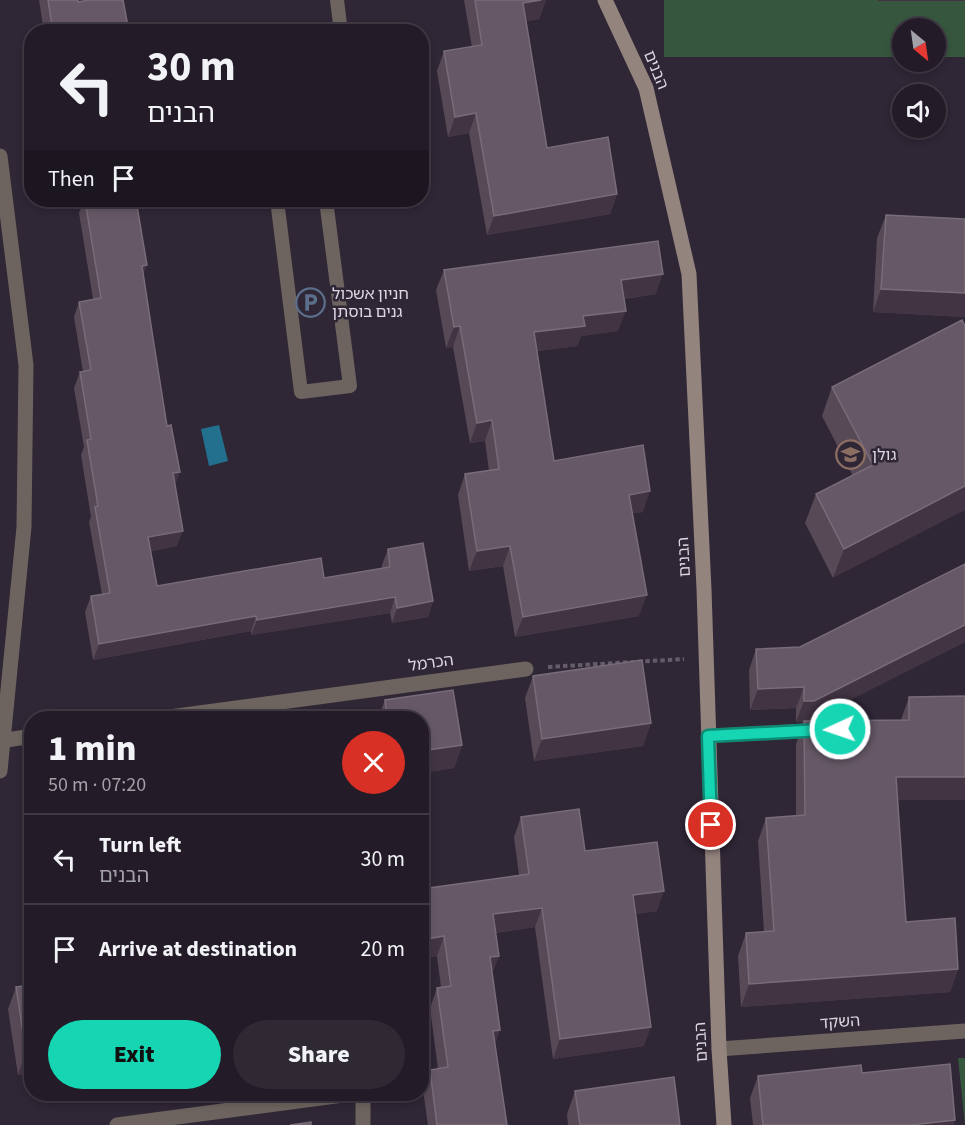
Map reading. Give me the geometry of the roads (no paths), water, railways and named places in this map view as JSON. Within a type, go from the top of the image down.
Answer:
[{"type":"street","name":"הבנים","points":[[605,0],[646,88],[689,274],[706,657],[718,1049],[724,1125]]},
{"type":"street","points":[[0,156],[26,364],[24,527],[0,771]]},
{"type":"street","name":"הכרמל","points":[[214,711],[526,669]]},
{"type":"street","points":[[2,740],[24,737]]},
{"type":"street","name":"השקד","points":[[718,1049],[965,1031]]},
{"type":"street","points":[[117,1125],[298,1101]]},
{"type":"street","points":[[363,1101],[363,1125]]},
{"type":"lane","points":[[337,0],[340,24]]},
{"type":"lane","points":[[278,207],[302,392],[350,386],[327,207]]},
{"type":"lane","points":[[708,736],[826,730]]},
{"type":"water","points":[[219,425],[228,461],[209,466],[201,429]]},
{"type":"place","name":"חניון אשכול גנים בוסתן","points":[[311,303]]},
{"type":"place","name":"גולן","points":[[851,455]]}]
